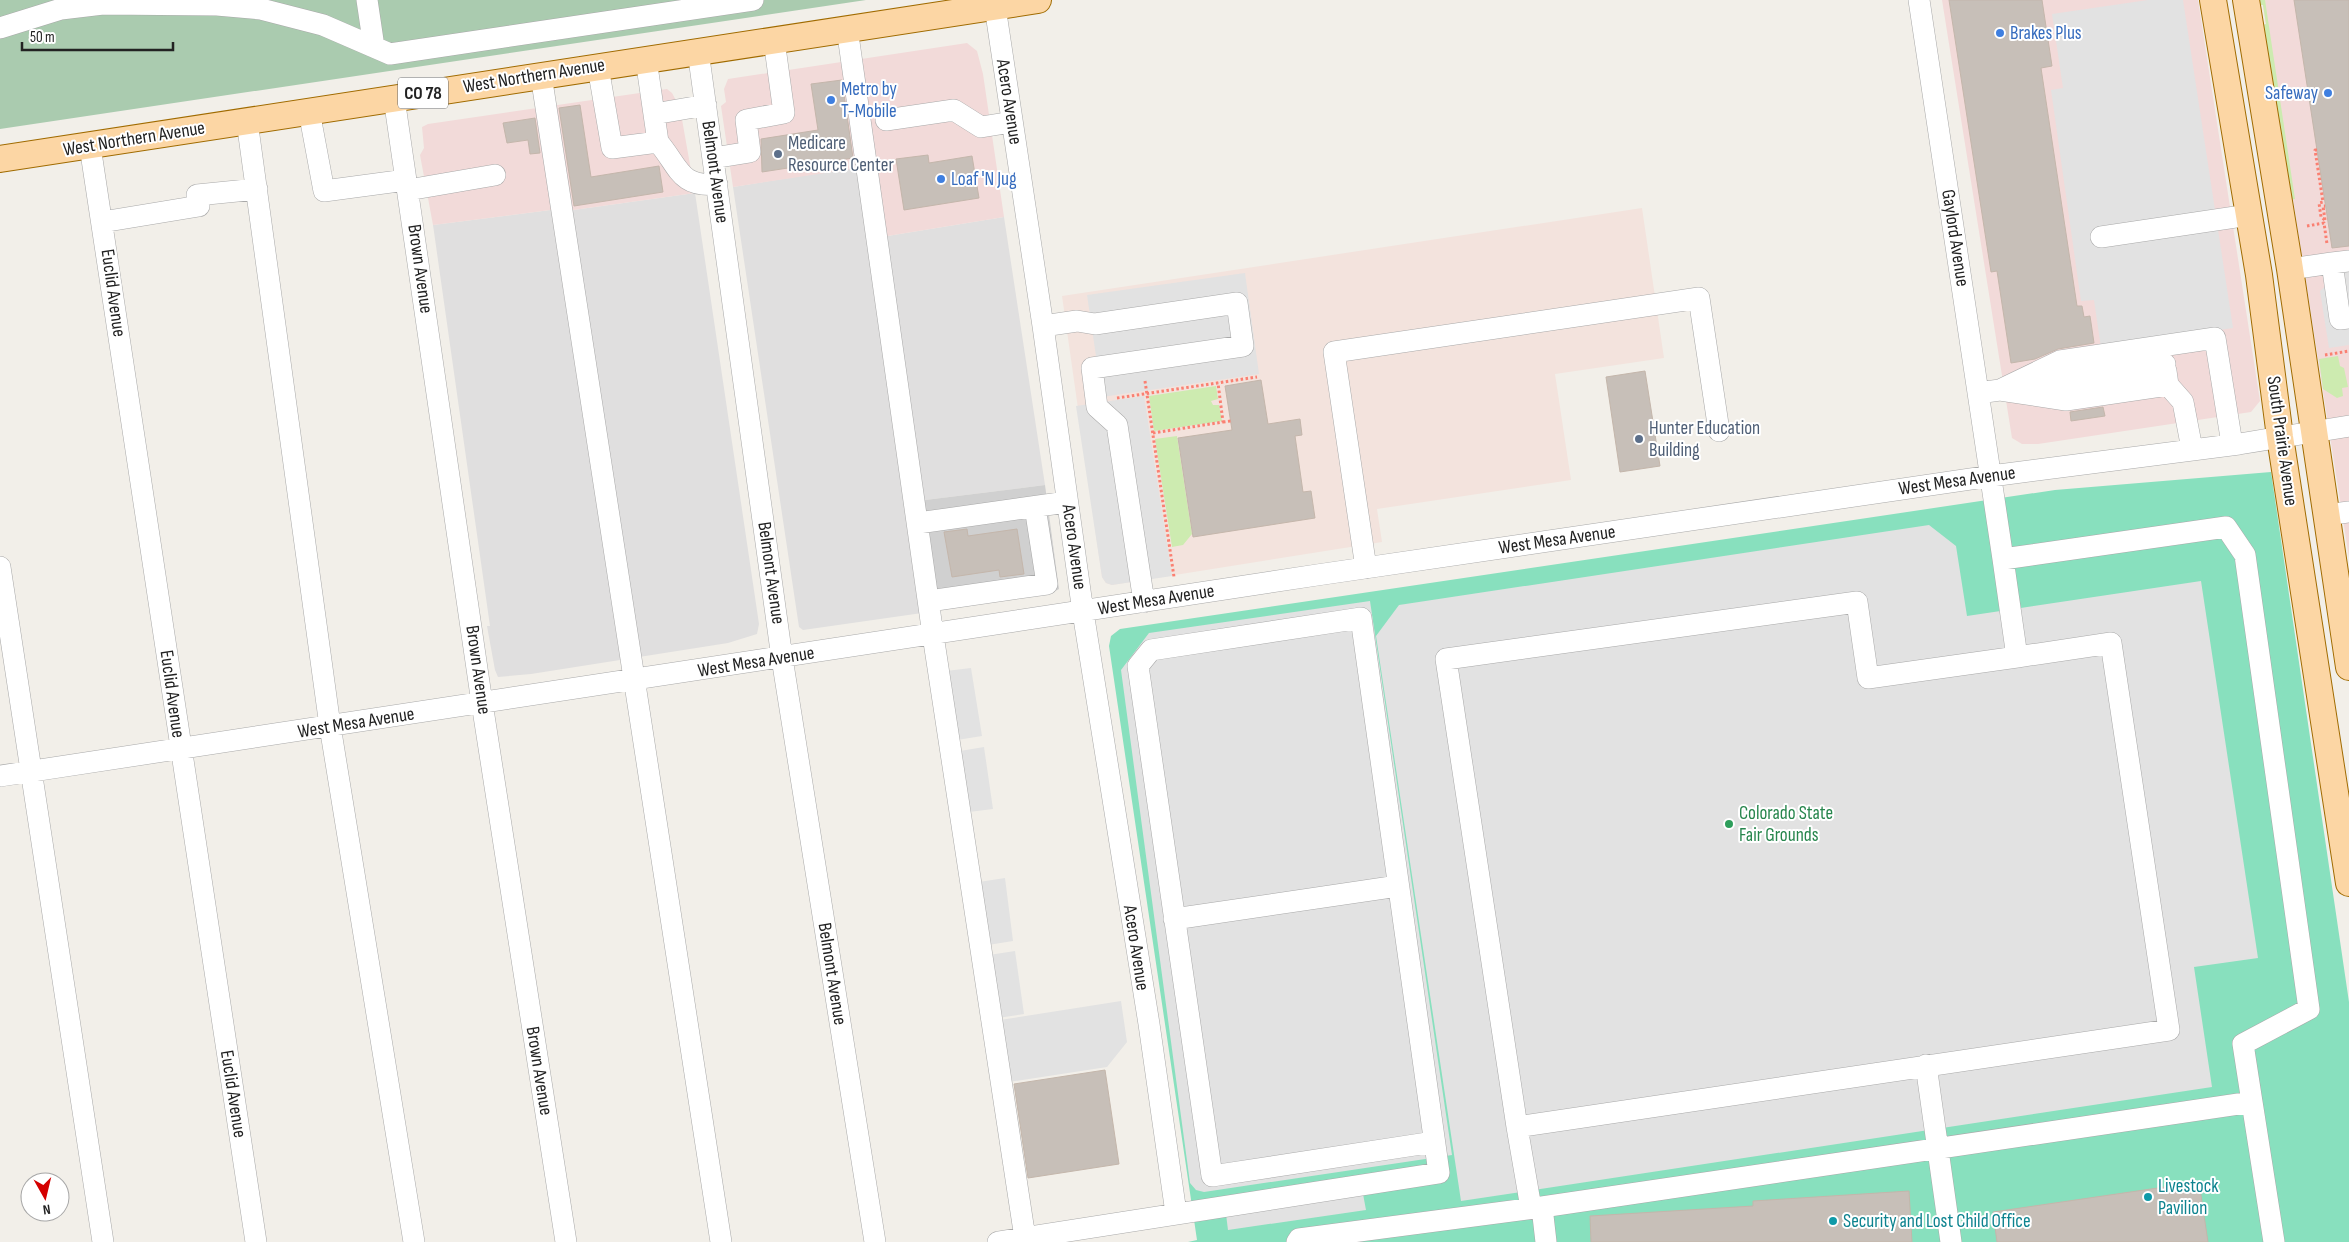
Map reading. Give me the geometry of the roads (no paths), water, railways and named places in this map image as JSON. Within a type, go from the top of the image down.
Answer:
[{"type":"main road","name":"West Northern Avenue","points":[[0,159],[698,52],[994,3],[1038,0]]},
{"type":"main road","name":"South Prairie Avenue","points":[[2214,0],[2249,215],[2280,437],[2349,883]]},
{"type":"main road","name":"South Prairie Avenue","points":[[2246,0],[2290,269],[2314,431],[2338,514],[2349,667]]},
{"type":"street","points":[[40,0],[61,9]]},
{"type":"street","points":[[292,0],[323,25]]},
{"type":"street","points":[[367,0],[374,47]]},
{"type":"street","points":[[0,28],[61,9],[105,2],[217,5],[261,9],[323,25],[390,54],[668,6],[753,0]]},
{"type":"street","name":"Gaylord Avenue","points":[[1919,0],[2017,657]]},
{"type":"street","name":"Acero Avenue","points":[[994,3],[1043,326],[1083,612],[1147,1014],[1176,1213]]},
{"type":"street","points":[[847,28],[929,602],[1026,1238]]},
{"type":"street","points":[[713,158],[750,152],[746,120],[784,113],[774,40]]},
{"type":"street","name":"Belmont Avenue","points":[[698,52],[782,658],[875,1242]]},
{"type":"street","points":[[646,60],[658,142],[669,155],[678,174],[701,186],[717,184]]},
{"type":"street","points":[[598,66],[612,148],[658,142]]},
{"type":"street","points":[[542,75],[721,1242]]},
{"type":"street","name":"Brown Avenue","points":[[394,98],[482,703],[566,1242]]},
{"type":"street","points":[[654,114],[706,105]]},
{"type":"street","points":[[886,120],[954,110],[981,127],[1012,122]]},
{"type":"street","points":[[308,111],[324,191],[407,185],[495,175]]},
{"type":"street","points":[[247,121],[330,726],[414,1242]]},
{"type":"street","name":"Euclid Avenue","points":[[90,146],[256,1242]]},
{"type":"street","points":[[102,222],[199,206],[198,195],[257,189]]},
{"type":"street","points":[[2101,237],[2249,215]]},
{"type":"street","points":[[2290,269],[2336,258],[2340,319],[2349,318]]},
{"type":"street","points":[[1366,568],[1334,352],[1699,298],[1719,431]]},
{"type":"street","points":[[1043,326],[1077,321],[1095,324],[1237,303],[1243,346],[1092,368],[1097,407],[1118,425],[1142,592]]},
{"type":"street","points":[[2000,390],[2066,400],[2165,365],[2215,338],[2232,444]]},
{"type":"street","points":[[1978,393],[2000,390],[2062,371],[2165,365]]},
{"type":"street","points":[[2165,365],[2183,402],[2192,449]]},
{"type":"street","name":"West Mesa Avenue","points":[[0,776],[1083,612],[1142,592],[1366,568],[1991,476],[2232,444],[2349,426]]},
{"type":"street","points":[[918,523],[1068,502]]},
{"type":"street","points":[[929,602],[1047,584],[1035,507]]},
{"type":"street","points":[[2003,559],[2226,527],[2245,555],[2309,1009],[2243,1044],[2274,1242]]},
{"type":"street","points":[[0,568],[103,1242]]},
{"type":"street","points":[[1517,1127],[2169,1030],[2111,643],[1868,678],[1856,602],[1446,659],[1517,1127],[1546,1242]]},
{"type":"street","points":[[998,1242],[1439,1173],[1361,618],[1151,650],[1138,666],[1212,1176],[1434,1142]]},
{"type":"street","points":[[1174,919],[1398,886]]},
{"type":"street","points":[[1926,1065],[1951,1242]]},
{"type":"street","points":[[1297,1242],[1299,1239],[1536,1208],[2252,1102]]},
{"type":"place","name":"Brakes Plus","points":[[2000,33]]},
{"type":"place","name":"Safeway","points":[[2328,93]]},
{"type":"place","name":"Metro by T-Mobile","points":[[831,100]]},
{"type":"place","name":"Medicare Resource Center","points":[[778,154]]},
{"type":"place","name":"Loaf 'N Jug","points":[[941,179]]},
{"type":"place","name":"Hunter Education Building","points":[[1639,439]]},
{"type":"place","name":"Colorado State Fair Grounds","points":[[1729,824]]},
{"type":"place","name":"Livestock Pavilion","points":[[2148,1197]]},
{"type":"place","name":"Security and Lost Child Office","points":[[1833,1221]]}]
